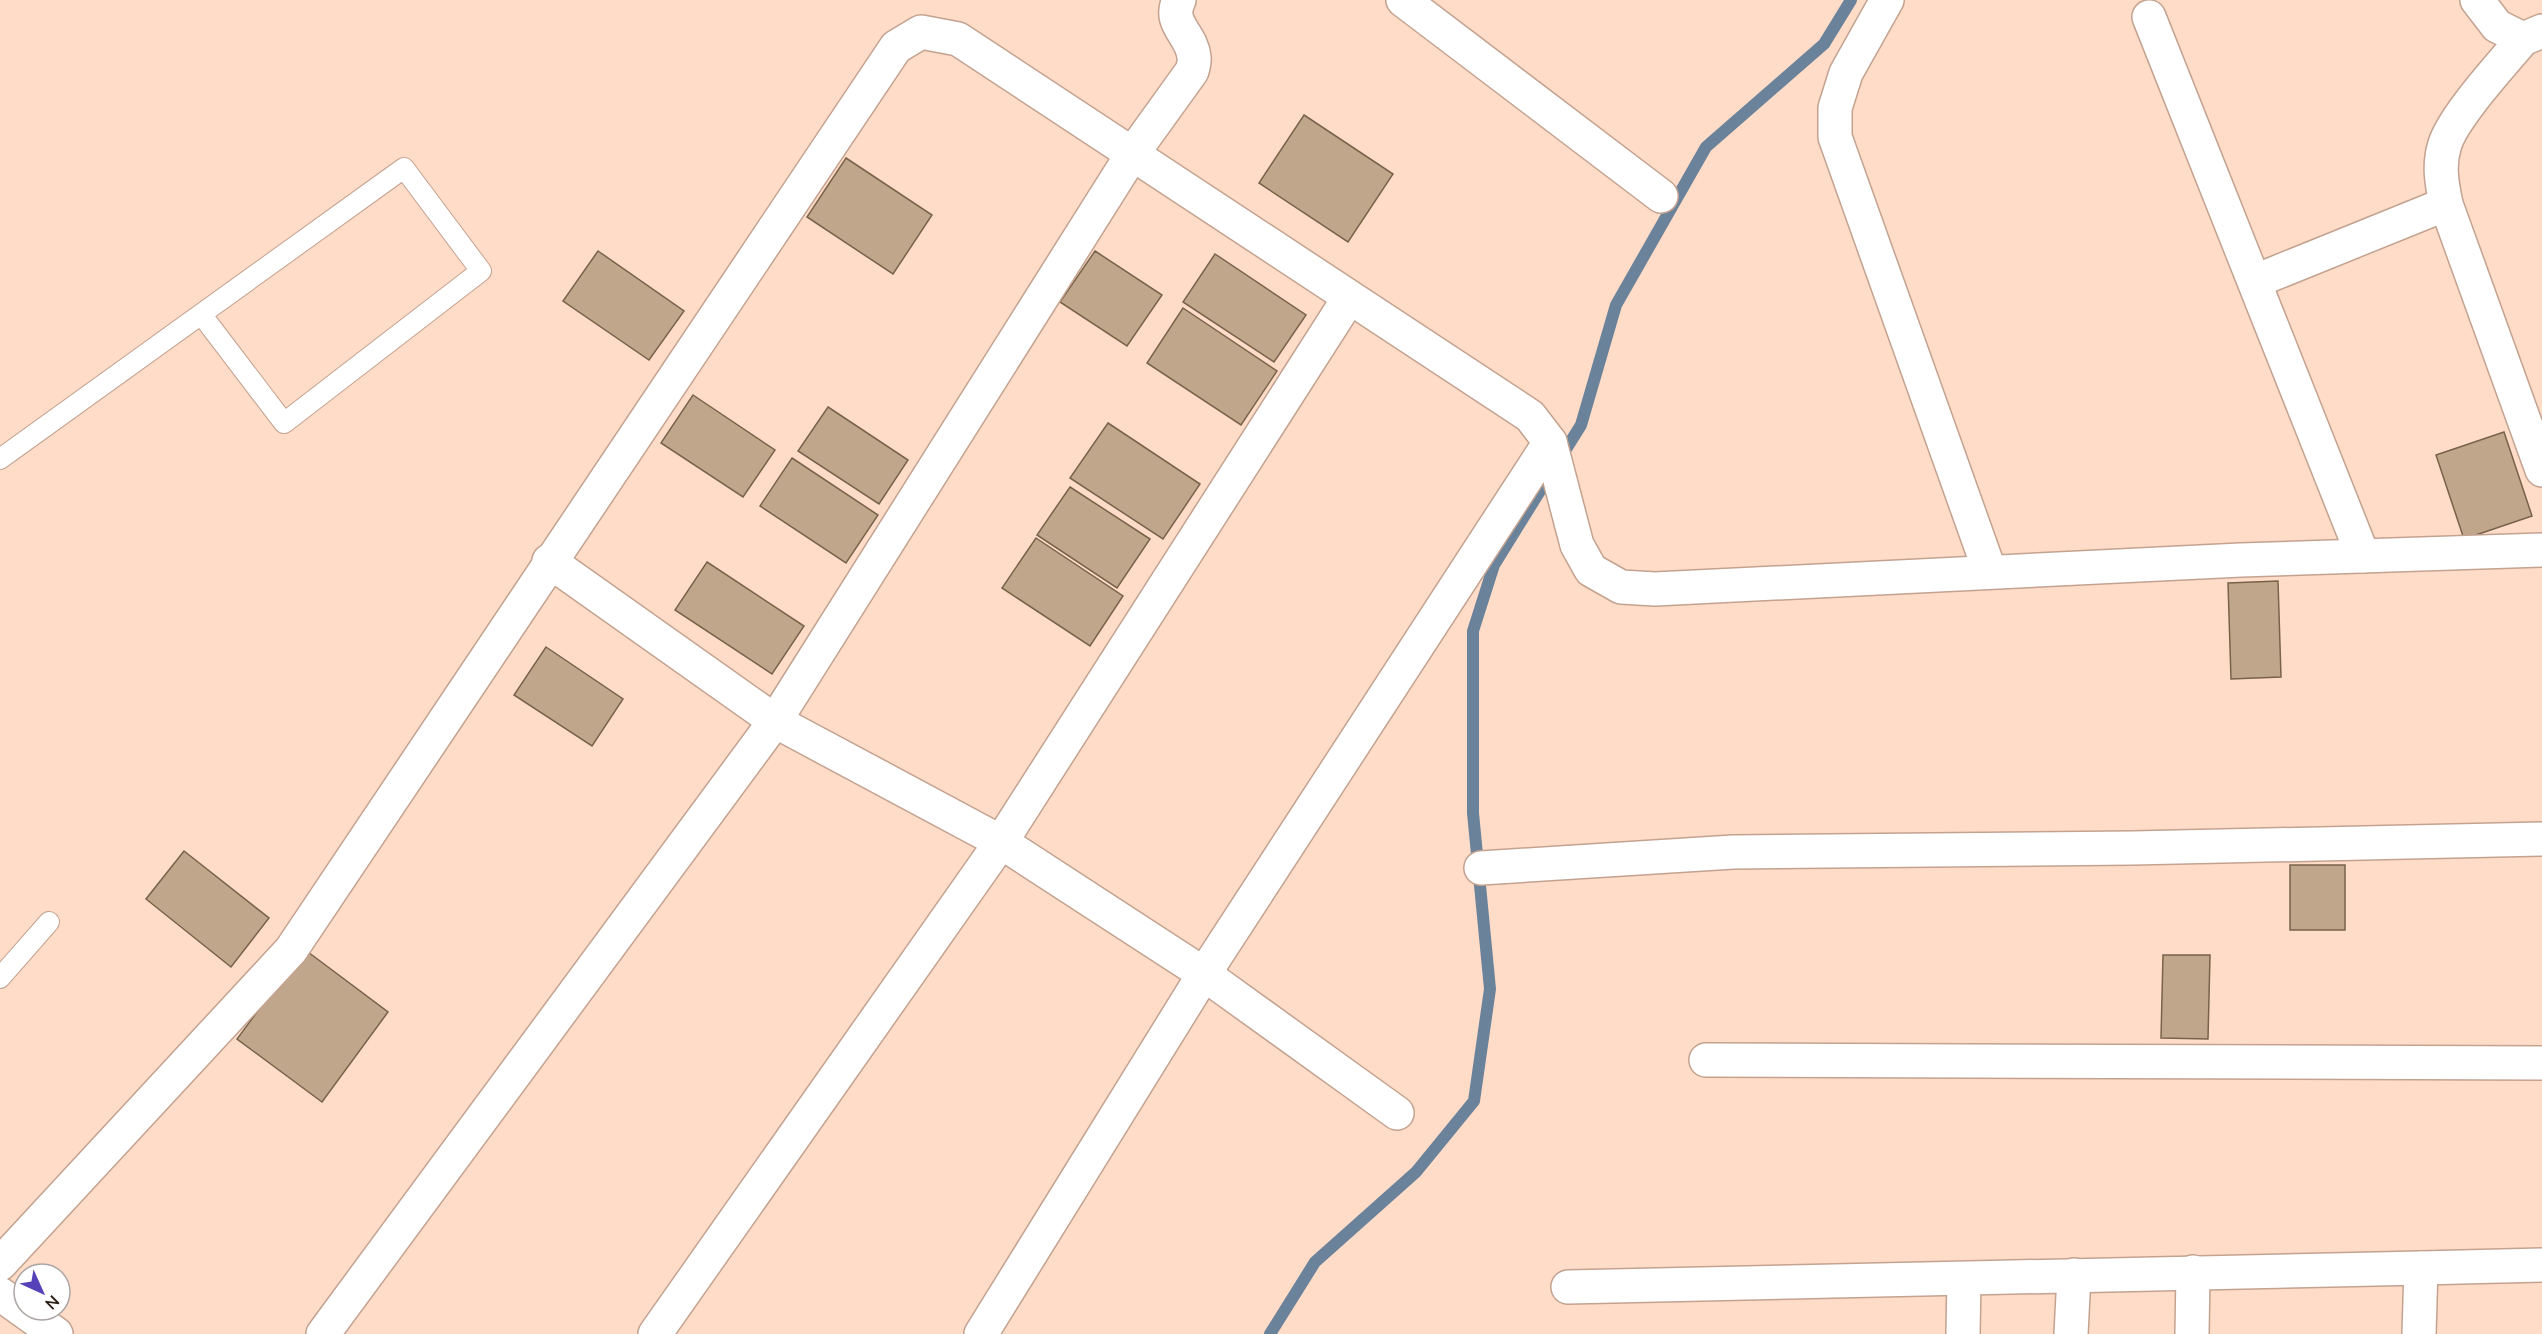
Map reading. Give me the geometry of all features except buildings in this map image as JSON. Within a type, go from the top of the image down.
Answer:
[{"type":"street","points":[[323,1334],[775,721],[1132,153],[1192,71],[1194,56],[1177,26],[1174,9],[1179,0]]},
{"type":"street","points":[[1403,0],[1660,196]]},
{"type":"street","points":[[1887,0],[1846,73],[1835,108],[1835,137],[1990,572]]},
{"type":"street","points":[[2478,0],[2497,26],[2532,35],[2466,110],[2445,144],[2440,177],[2446,204],[2542,470]]},
{"type":"street","points":[[2149,17],[2362,556]]},
{"type":"street","points":[[0,1264],[291,950],[549,561],[896,47],[921,32],[958,39],[1530,416],[1551,444],[1577,545],[1591,570],[1621,587],[1656,589],[1990,572],[2542,550]]},
{"type":"street","points":[[2268,276],[2446,204]]},
{"type":"street","points":[[655,1334],[1001,842],[1349,298]]},
{"type":"street","points":[[981,1334],[1204,974],[1551,444]]},
{"type":"street","points":[[549,561],[775,721],[1001,842],[1204,974],[1397,1113]]},
{"type":"street","points":[[1481,868],[1733,852],[2133,848],[2542,839]]},
{"type":"street","points":[[1706,1060],[2542,1063]]},
{"type":"street","points":[[1568,1287],[2542,1265]]},
{"type":"street","points":[[2418,1334],[2421,1268]]},
{"type":"street","points":[[2192,1334],[2193,1272]]},
{"type":"street","points":[[2071,1334],[2074,1275]]},
{"type":"street","points":[[1963,1334],[1964,1279]]},
{"type":"street","points":[[0,1294],[56,1334]]},
{"type":"lane","points":[[0,459],[201,314],[404,168],[481,271],[284,423],[201,314]]},
{"type":"lane","points":[[0,978],[49,922]]},
{"type":"waterway","points":[[1270,1334],[1315,1262],[1416,1172],[1474,1101],[1490,989],[1473,813],[1473,631],[1494,565],[1581,425],[1616,305],[1706,147],[1824,44],[1851,0]]}]
